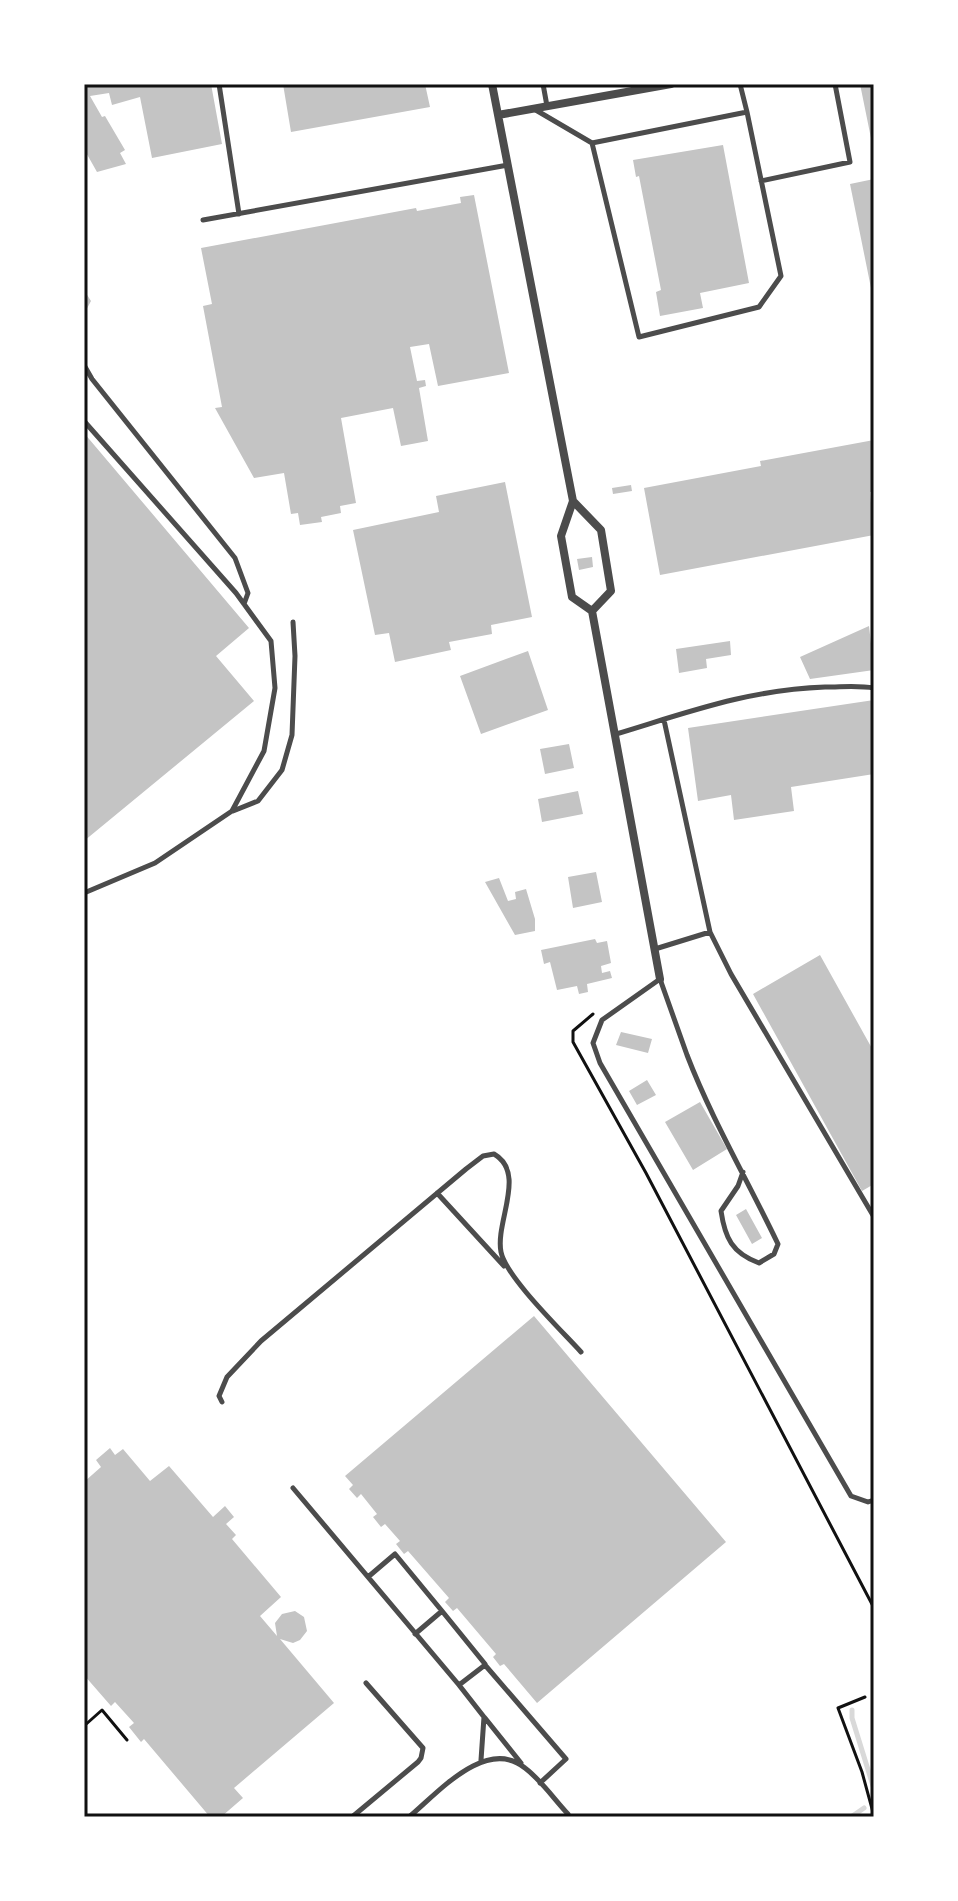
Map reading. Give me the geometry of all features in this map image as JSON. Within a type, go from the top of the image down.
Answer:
[{"type":"street","points":[[492,84],[573,501],[561,536],[572,597],[592,611],[660,979]]},
{"type":"street","points":[[498,115],[620,88],[671,84]]},
{"type":"street","points":[[573,501],[601,530],[604,545],[611,591],[592,611]]},
{"type":"lane","points":[[219,84],[239,214]]},
{"type":"lane","points":[[543,84],[547,106]]},
{"type":"lane","points":[[592,143],[639,337],[759,307],[781,276],[740,84]]},
{"type":"lane","points":[[761,181],[850,162],[835,84]]},
{"type":"lane","points":[[533,109],[592,143],[747,112]]},
{"type":"lane","points":[[203,220],[508,165]]},
{"type":"lane","points":[[84,365],[235,558],[248,593],[244,604]]},
{"type":"lane","points":[[84,421],[244,604],[271,641],[275,688],[264,751],[232,811]]},
{"type":"lane","points":[[84,893],[155,863],[232,811],[258,801],[282,770],[292,735],[293,622]]},
{"type":"lane","points":[[615,735],[730,699],[785,689],[874,688]]},
{"type":"lane","points":[[664,720],[710,932],[731,974],[874,1217]]},
{"type":"lane","points":[[655,949],[710,932]]},
{"type":"lane","points":[[743,1172],[738,1186],[721,1211],[724,1231],[741,1256],[759,1263],[774,1254],[778,1244],[688,1056],[660,979],[602,1020],[593,1043],[600,1063],[851,1496],[868,1502],[874,1500]]},
{"type":"lane","points":[[222,1402],[219,1396],[227,1377],[261,1341],[483,1156],[494,1154],[503,1159],[508,1172],[508,1193],[500,1236],[501,1254],[513,1275]]},
{"type":"lane","points":[[437,1193],[581,1352]]},
{"type":"lane","points":[[293,1488],[524,1766],[568,1814]]},
{"type":"lane","points":[[368,1577],[395,1554],[566,1759],[540,1783]]},
{"type":"lane","points":[[415,1634],[442,1611]]},
{"type":"lane","points":[[459,1685],[485,1665]]},
{"type":"lane","points":[[352,1817],[418,1762],[423,1753],[423,1748],[366,1683]]},
{"type":"lane","points":[[481,1760],[484,1717]]},
{"type":"lane","points":[[409,1817],[481,1760],[501,1759],[524,1766]]},
{"type":"path","points":[[596,1011],[573,1031],[573,1042],[646,1173],[874,1608]]},
{"type":"path","points":[[865,1697],[838,1708],[862,1772],[872,1815]]},
{"type":"path","points":[[84,1726],[102,1710],[127,1740]]},
{"type":"building","points":[[84,84],[211,84],[222,144],[152,158],[140,97],[112,105],[109,93],[90,96],[125,150],[120,153],[126,164],[97,172],[84,149]]},
{"type":"building","points":[[283,84],[425,84],[430,107],[291,132]]},
{"type":"building","points":[[860,84],[874,84],[874,148],[873,148]]},
{"type":"building","points":[[723,145],[749,283],[700,293],[703,308],[660,316],[656,292],[661,290],[639,176],[636,177],[633,160]]},
{"type":"building","points":[[874,179],[874,288],[871,288],[850,184]]},
{"type":"building","points":[[474,195],[509,373],[438,386],[429,344],[410,347],[417,381],[425,380],[426,386],[419,388],[428,441],[401,446],[393,408],[341,418],[356,503],[340,506],[341,513],[321,517],[322,522],[300,525],[298,513],[291,514],[284,473],[254,478],[215,408],[222,407],[203,306],[212,304],[201,248],[416,208],[417,211],[461,203],[460,197]]},
{"type":"building","points":[[84,290],[91,301],[84,314]]},
{"type":"building","points":[[84,433],[249,628],[216,656],[254,701],[84,841]]},
{"type":"building","points":[[874,440],[874,492],[870,492],[874,535],[660,575],[644,488],[761,466],[760,461]]},
{"type":"building","points":[[505,482],[532,617],[491,625],[492,634],[449,642],[451,650],[395,662],[389,633],[375,635],[353,530],[439,512],[436,496]]},
{"type":"building","points":[[631,485],[632,491],[613,494],[612,488]]},
{"type":"building","points":[[592,557],[593,567],[579,570],[577,559]]},
{"type":"building","points":[[869,626],[874,670],[810,679],[800,657]]},
{"type":"building","points":[[730,641],[731,655],[706,659],[707,668],[679,673],[676,649]]},
{"type":"building","points":[[528,651],[548,710],[481,734],[460,676]]},
{"type":"building","points":[[874,700],[874,774],[791,787],[794,811],[734,820],[731,795],[698,801],[688,728]]},
{"type":"building","points":[[569,744],[574,768],[545,774],[540,749]]},
{"type":"building","points":[[578,791],[583,814],[542,822],[538,799]]},
{"type":"building","points":[[596,872],[602,902],[573,908],[568,877]]},
{"type":"building","points":[[499,878],[508,901],[516,899],[515,892],[526,889],[535,919],[535,931],[515,935],[485,882]]},
{"type":"building","points":[[595,939],[597,943],[607,941],[611,963],[601,966],[602,973],[610,971],[612,978],[587,984],[588,992],[579,994],[577,986],[557,990],[550,962],[544,964],[541,950]]},
{"type":"building","points":[[820,955],[874,1052],[874,1184],[862,1191],[753,994]]},
{"type":"building","points":[[621,1032],[652,1039],[648,1053],[616,1045]]},
{"type":"building","points":[[647,1080],[656,1095],[637,1105],[629,1091]]},
{"type":"building","points":[[700,1102],[727,1149],[693,1170],[665,1122]]},
{"type":"building","points":[[746,1209],[762,1238],[752,1244],[736,1215]]},
{"type":"building","points":[[534,1316],[726,1542],[537,1703],[504,1664],[500,1666],[493,1657],[496,1654],[457,1608],[453,1611],[445,1602],[449,1598],[408,1551],[404,1554],[396,1544],[400,1541],[385,1524],[381,1527],[373,1517],[377,1514],[361,1494],[357,1498],[349,1489],[353,1485],[345,1476]]},
{"type":"building","points":[[110,1448],[115,1455],[123,1449],[150,1481],[169,1466],[213,1517],[225,1506],[234,1517],[226,1524],[236,1535],[232,1539],[281,1597],[260,1616],[277,1636],[275,1623],[282,1614],[295,1611],[304,1617],[307,1631],[300,1640],[293,1643],[280,1639],[334,1703],[234,1788],[243,1798],[221,1817],[210,1817],[144,1739],[141,1742],[129,1727],[134,1723],[115,1702],[111,1706],[84,1675],[84,1482],[101,1467],[96,1460]]},
{"type":"waterway","points":[[852,1710],[874,1789]]},
{"type":"waterway","points":[[851,1817],[864,1808]]}]
